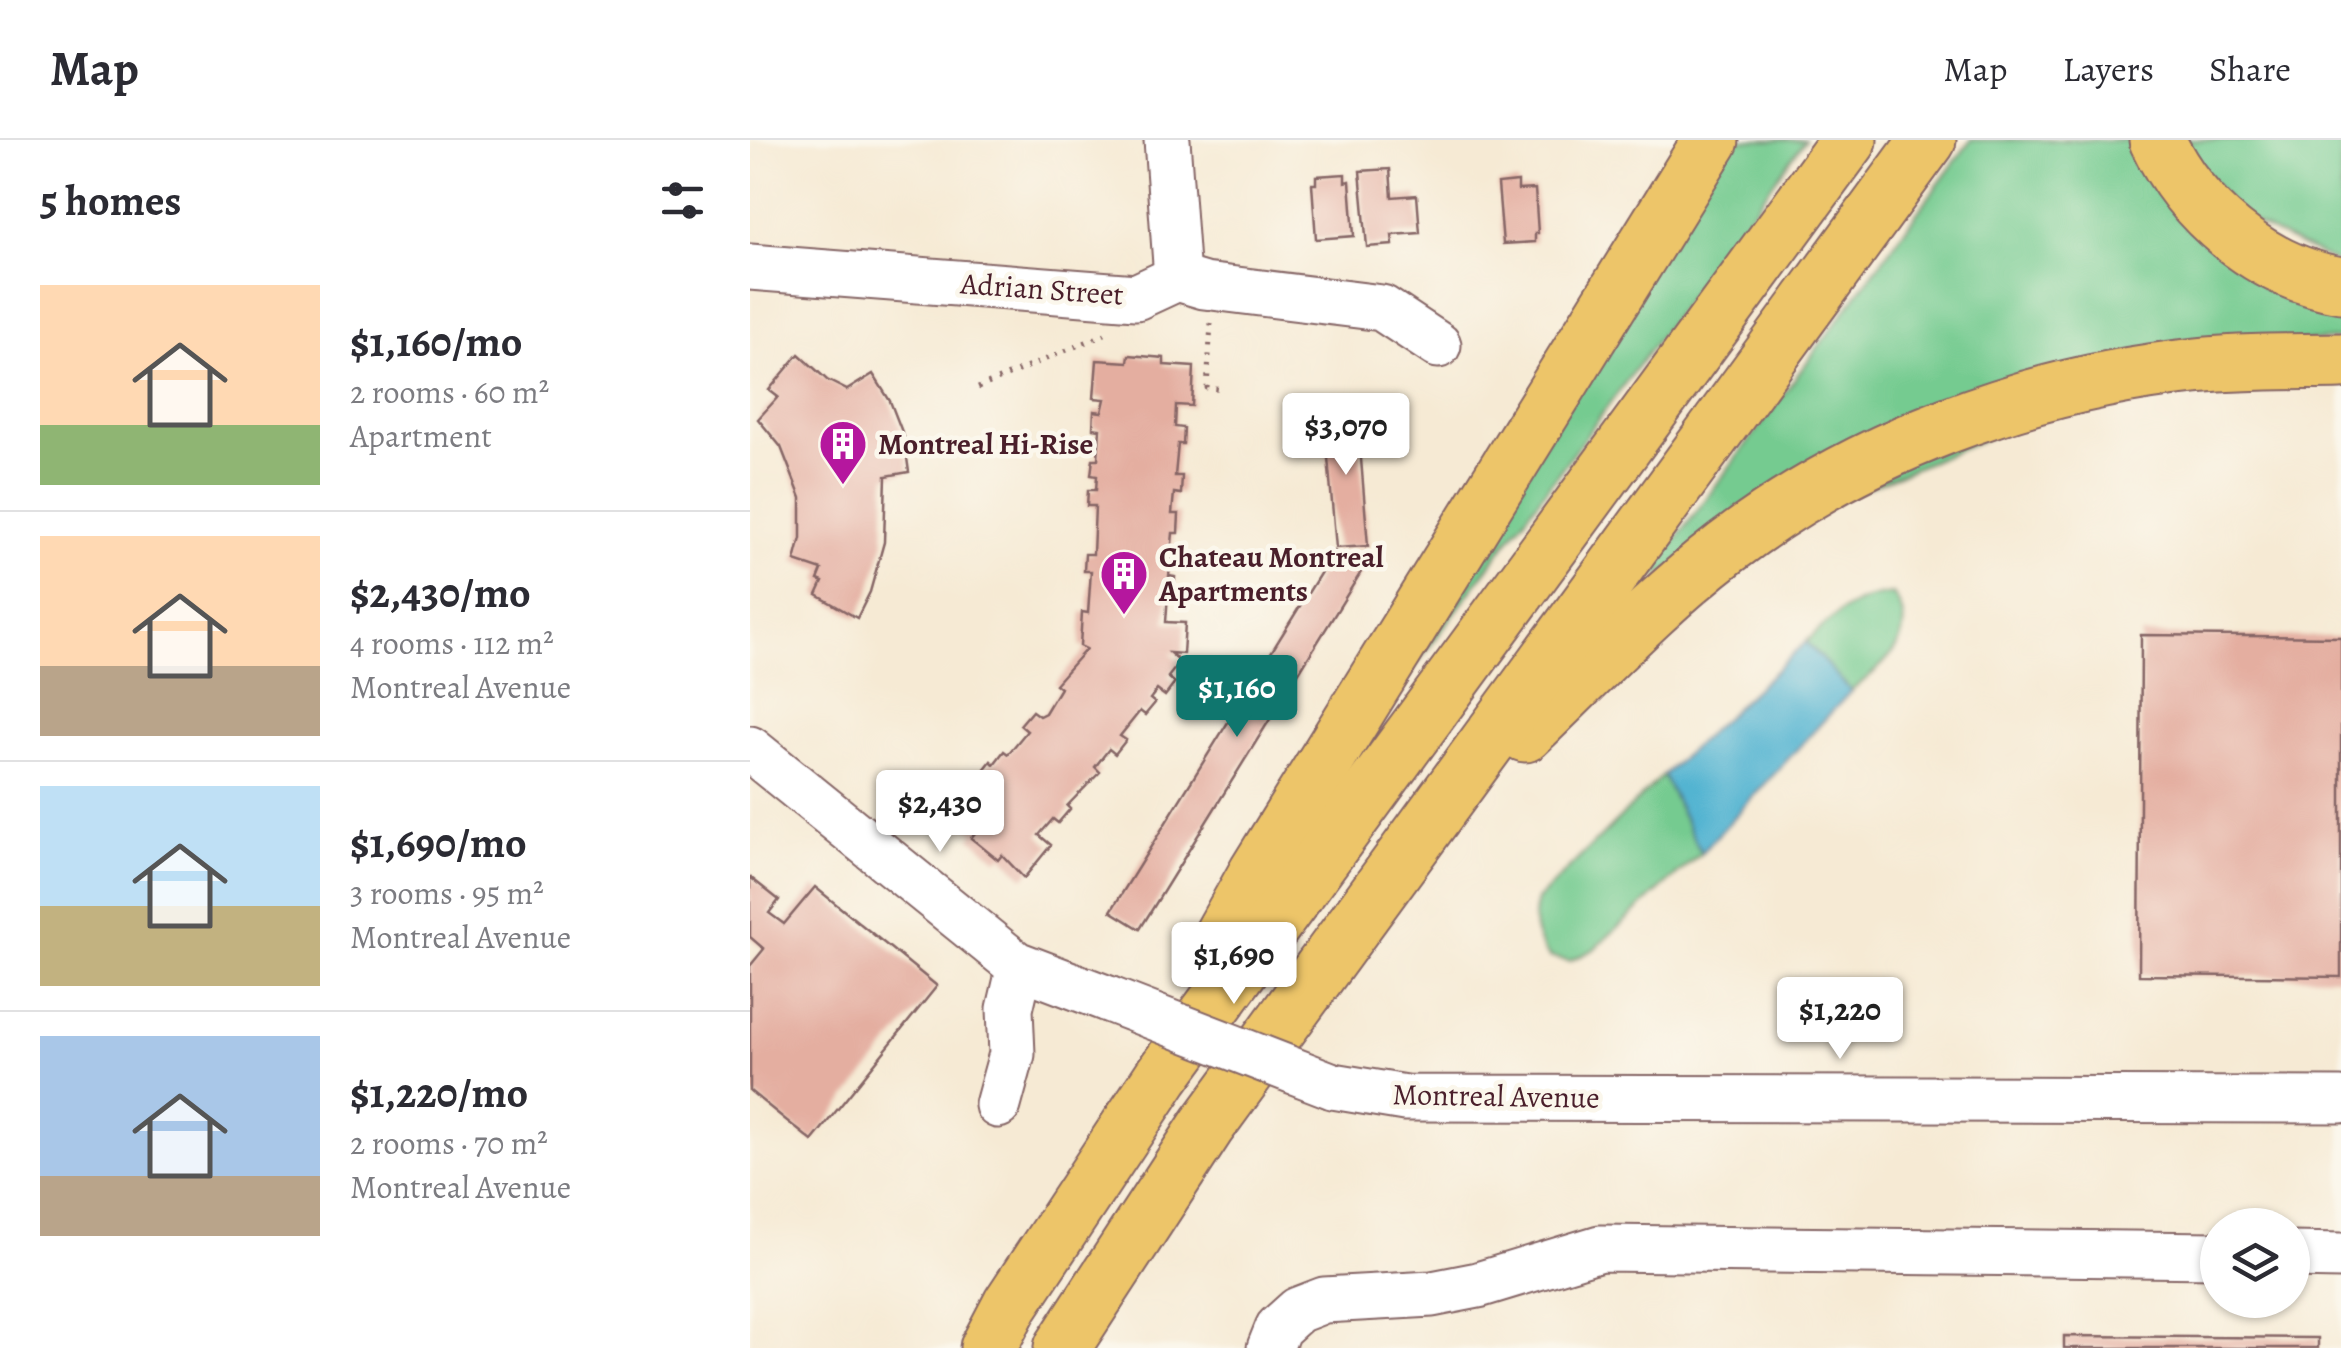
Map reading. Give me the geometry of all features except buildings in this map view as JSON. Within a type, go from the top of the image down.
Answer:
[{"type":"highway","points":[[1061,1229],[1257,872],[1711,140]]},
{"type":"highway","points":[[988,1348],[1011,1304],[1162,1076],[1848,140]]},
{"type":"highway","points":[[1062,1348],[1207,1126],[1928,140]]},
{"type":"highway","points":[[2157,140],[2190,194],[2219,224],[2253,250],[2291,270],[2341,285]]},
{"type":"highway","points":[[1415,841],[1662,600],[1728,547],[1798,500],[1860,466],[1937,430],[2099,382],[2196,366],[2341,361]]},
{"type":"street","points":[[1166,140],[1177,278],[1204,286],[1382,308],[1438,346]]},
{"type":"street","name":"Adrian Street","points":[[750,267],[1136,296],[1177,278]]},
{"type":"street","name":"Montreal Avenue","points":[[750,749],[1020,966],[1333,1086],[1406,1098],[2341,1100]]},
{"type":"street","points":[[998,1105],[1012,1054],[1010,1009],[1020,966]]},
{"type":"street","points":[[1270,1348],[1278,1328],[1298,1310],[1324,1300],[1432,1294],[1478,1285],[1600,1248],[2200,1255]]},
{"type":"street","points":[[2310,1255],[2341,1256]]},
{"type":"path","points":[[978,388],[1136,322],[1136,296]]},
{"type":"path","points":[[1210,314],[1208,388],[1224,390]]},
{"type":"green space","points":[[1723,140],[1805,140],[1379,715]]},
{"type":"green space","points":[[1971,140],[2142,140],[2341,296],[2341,339],[2202,348],[1646,580]]},
{"type":"green space","points":[[2179,140],[2341,140],[2341,265],[2241,217]]},
{"type":"green space","points":[[1893,594],[1904,624],[1901,637],[1886,660],[1851,691],[1806,642],[1845,609],[1866,599]]},
{"type":"green space","points":[[1663,775],[1701,853],[1593,950],[1570,961],[1549,957],[1535,930],[1537,900]]},
{"type":"water","points":[[1806,642],[1851,691],[1701,853],[1663,775]]},
{"type":"place","name":"Montreal Hi-Rise","points":[[843,486]]},
{"type":"place","name":"Chateau Montreal Apartments","points":[[1124,616]]}]
